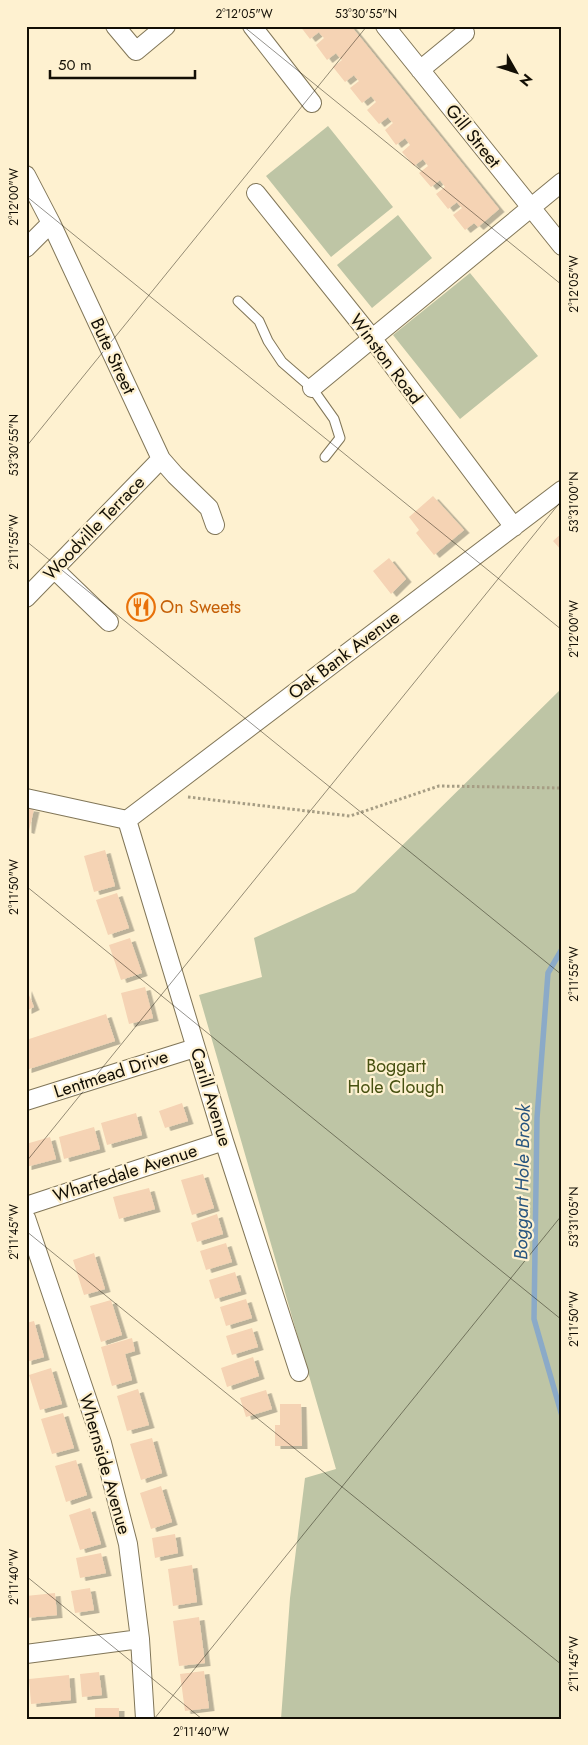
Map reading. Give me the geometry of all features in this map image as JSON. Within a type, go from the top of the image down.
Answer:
[{"type":"street","points":[[115,26],[136,51],[166,26]]},
{"type":"street","points":[[252,26],[312,103]]},
{"type":"street","name":"Gill Street","points":[[385,26],[562,246]]},
{"type":"street","points":[[420,70],[465,33]]},
{"type":"street","name":"Bute Street","points":[[26,175],[51,223],[161,459],[209,508],[215,525]]},
{"type":"street","points":[[312,388],[562,182]]},
{"type":"street","name":"Winston Road","points":[[256,193],[372,338],[514,527]]},
{"type":"street","points":[[26,248],[51,223]]},
{"type":"street","name":"Woodville Terrace","points":[[29,590],[54,569],[161,459]]},
{"type":"street","name":"Oak Bank Avenue","points":[[127,820],[562,490]]},
{"type":"street","points":[[54,569],[109,622]]},
{"type":"street","points":[[26,798],[127,820]]},
{"type":"street","name":"Carill Avenue","points":[[127,820],[224,1141],[299,1372]]},
{"type":"street","name":"Lentmead Drive","points":[[26,1101],[196,1048]]},
{"type":"street","name":"Wharfedale Avenue","points":[[26,1206],[224,1141]]},
{"type":"street","name":"Whernside Avenue","points":[[26,1218],[102,1442],[128,1544],[140,1639],[145,1719]]},
{"type":"street","points":[[26,1654],[140,1639]]},
{"type":"lane","points":[[238,301],[259,321],[268,341],[282,362],[312,388],[334,419],[340,438],[325,457]]},
{"type":"path","points":[[163,794],[350,816],[440,786],[562,788]]},
{"type":"green space","points":[[328,126],[393,207],[331,257],[266,176]]},
{"type":"green space","points":[[398,215],[432,258],[372,308],[337,265]]},
{"type":"green space","points":[[470,273],[538,356],[460,419],[393,335]]},
{"type":"green space","name":"Boggart Hole Clough","points":[[562,688],[562,1719],[281,1719],[290,1598],[305,1478],[336,1469],[199,995],[262,977],[254,938],[355,892]]},
{"type":"building","points":[[300,26],[351,26],[499,209],[478,227],[474,223],[465,230],[453,215],[462,208],[457,202],[448,209],[436,194],[445,187],[440,180],[431,187],[419,173],[428,166],[423,159],[414,166],[402,152],[410,145],[405,138],[396,145],[385,130],[393,123],[388,117],[379,124],[367,110],[376,102],[371,96],[362,103],[350,88],[359,81],[354,75],[345,82],[333,67],[342,60],[336,53],[327,60],[316,45],[324,38],[319,32],[310,39]]},
{"type":"building","points":[[433,496],[464,530],[434,555],[416,533],[419,530],[409,517]]},
{"type":"building","points":[[562,533],[562,551],[553,541]]},
{"type":"building","points":[[389,558],[406,579],[391,594],[373,571]]},
{"type":"building","points":[[26,808],[34,809],[29,831],[26,830]]},
{"type":"building","points":[[105,850],[115,886],[94,892],[84,856]]},
{"type":"building","points":[[117,893],[129,928],[108,935],[96,900]]},
{"type":"building","points":[[130,938],[142,973],[121,980],[109,945]]},
{"type":"building","points":[[145,987],[153,1018],[129,1024],[121,993]]},
{"type":"building","points":[[26,988],[34,1007],[26,1011]]},
{"type":"building","points":[[106,1014],[115,1041],[26,1070],[26,1040]]},
{"type":"building","points":[[182,1103],[188,1121],[165,1128],[159,1111]]},
{"type":"building","points":[[136,1113],[142,1135],[107,1145],[101,1123]]},
{"type":"building","points":[[94,1127],[100,1149],[64,1159],[59,1137]]},
{"type":"building","points":[[50,1137],[56,1159],[26,1167],[26,1144]]},
{"type":"building","points":[[203,1174],[214,1208],[192,1215],[181,1180]]},
{"type":"building","points":[[149,1188],[155,1209],[119,1219],[113,1197]]},
{"type":"building","points":[[217,1214],[223,1234],[197,1242],[191,1223]]},
{"type":"building","points":[[226,1243],[232,1262],[206,1270],[200,1251]]},
{"type":"building","points":[[94,1253],[105,1289],[84,1295],[73,1260]]},
{"type":"building","points":[[235,1272],[241,1291],[215,1299],[209,1280]]},
{"type":"building","points":[[246,1299],[252,1318],[226,1326],[220,1307]]},
{"type":"building","points":[[111,1300],[122,1335],[101,1342],[90,1306]]},
{"type":"building","points":[[34,1321],[44,1357],[26,1362],[26,1323]]},
{"type":"building","points":[[252,1328],[258,1347],[232,1355],[226,1336]]},
{"type":"building","points":[[132,1338],[135,1351],[125,1354],[132,1380],[112,1386],[101,1347]]},
{"type":"building","points":[[253,1357],[259,1376],[227,1387],[221,1368]]},
{"type":"building","points":[[51,1368],[62,1404],[40,1410],[29,1375]]},
{"type":"building","points":[[138,1389],[149,1425],[127,1431],[117,1396]]},
{"type":"building","points":[[266,1390],[272,1409],[246,1417],[240,1398]]},
{"type":"building","points":[[280,1404],[301,1404],[302,1446],[275,1446],[275,1425],[280,1425]]},
{"type":"building","points":[[63,1413],[74,1448],[52,1454],[41,1419]]},
{"type":"building","points":[[152,1438],[162,1473],[141,1480],[130,1444]]},
{"type":"building","points":[[76,1460],[87,1495],[66,1502],[55,1466]]},
{"type":"building","points":[[161,1486],[172,1522],[151,1529],[140,1493]]},
{"type":"building","points":[[90,1508],[101,1544],[80,1550],[69,1515]]},
{"type":"building","points":[[175,1534],[178,1553],[155,1558],[152,1538]]},
{"type":"building","points":[[101,1553],[106,1573],[80,1578],[76,1558]]},
{"type":"building","points":[[192,1565],[197,1602],[173,1606],[168,1569]]},
{"type":"building","points":[[90,1588],[94,1610],[75,1613],[71,1591]]},
{"type":"building","points":[[55,1593],[57,1615],[26,1618],[26,1596]]},
{"type":"building","points":[[199,1617],[205,1663],[179,1666],[173,1621]]},
{"type":"building","points":[[204,1671],[209,1708],[185,1711],[180,1674]]},
{"type":"building","points":[[99,1672],[102,1695],[82,1697],[80,1674]]},
{"type":"building","points":[[69,1675],[71,1700],[31,1704],[29,1679]]},
{"type":"building","points":[[95,1708],[119,1708],[119,1719],[95,1719]]},
{"type":"waterway","name":"Boggart Hole Brook","points":[[562,949],[548,973],[537,1118],[534,1319],[562,1416]]},
{"type":"place","name":"On Sweets","points":[[141,607]]}]
